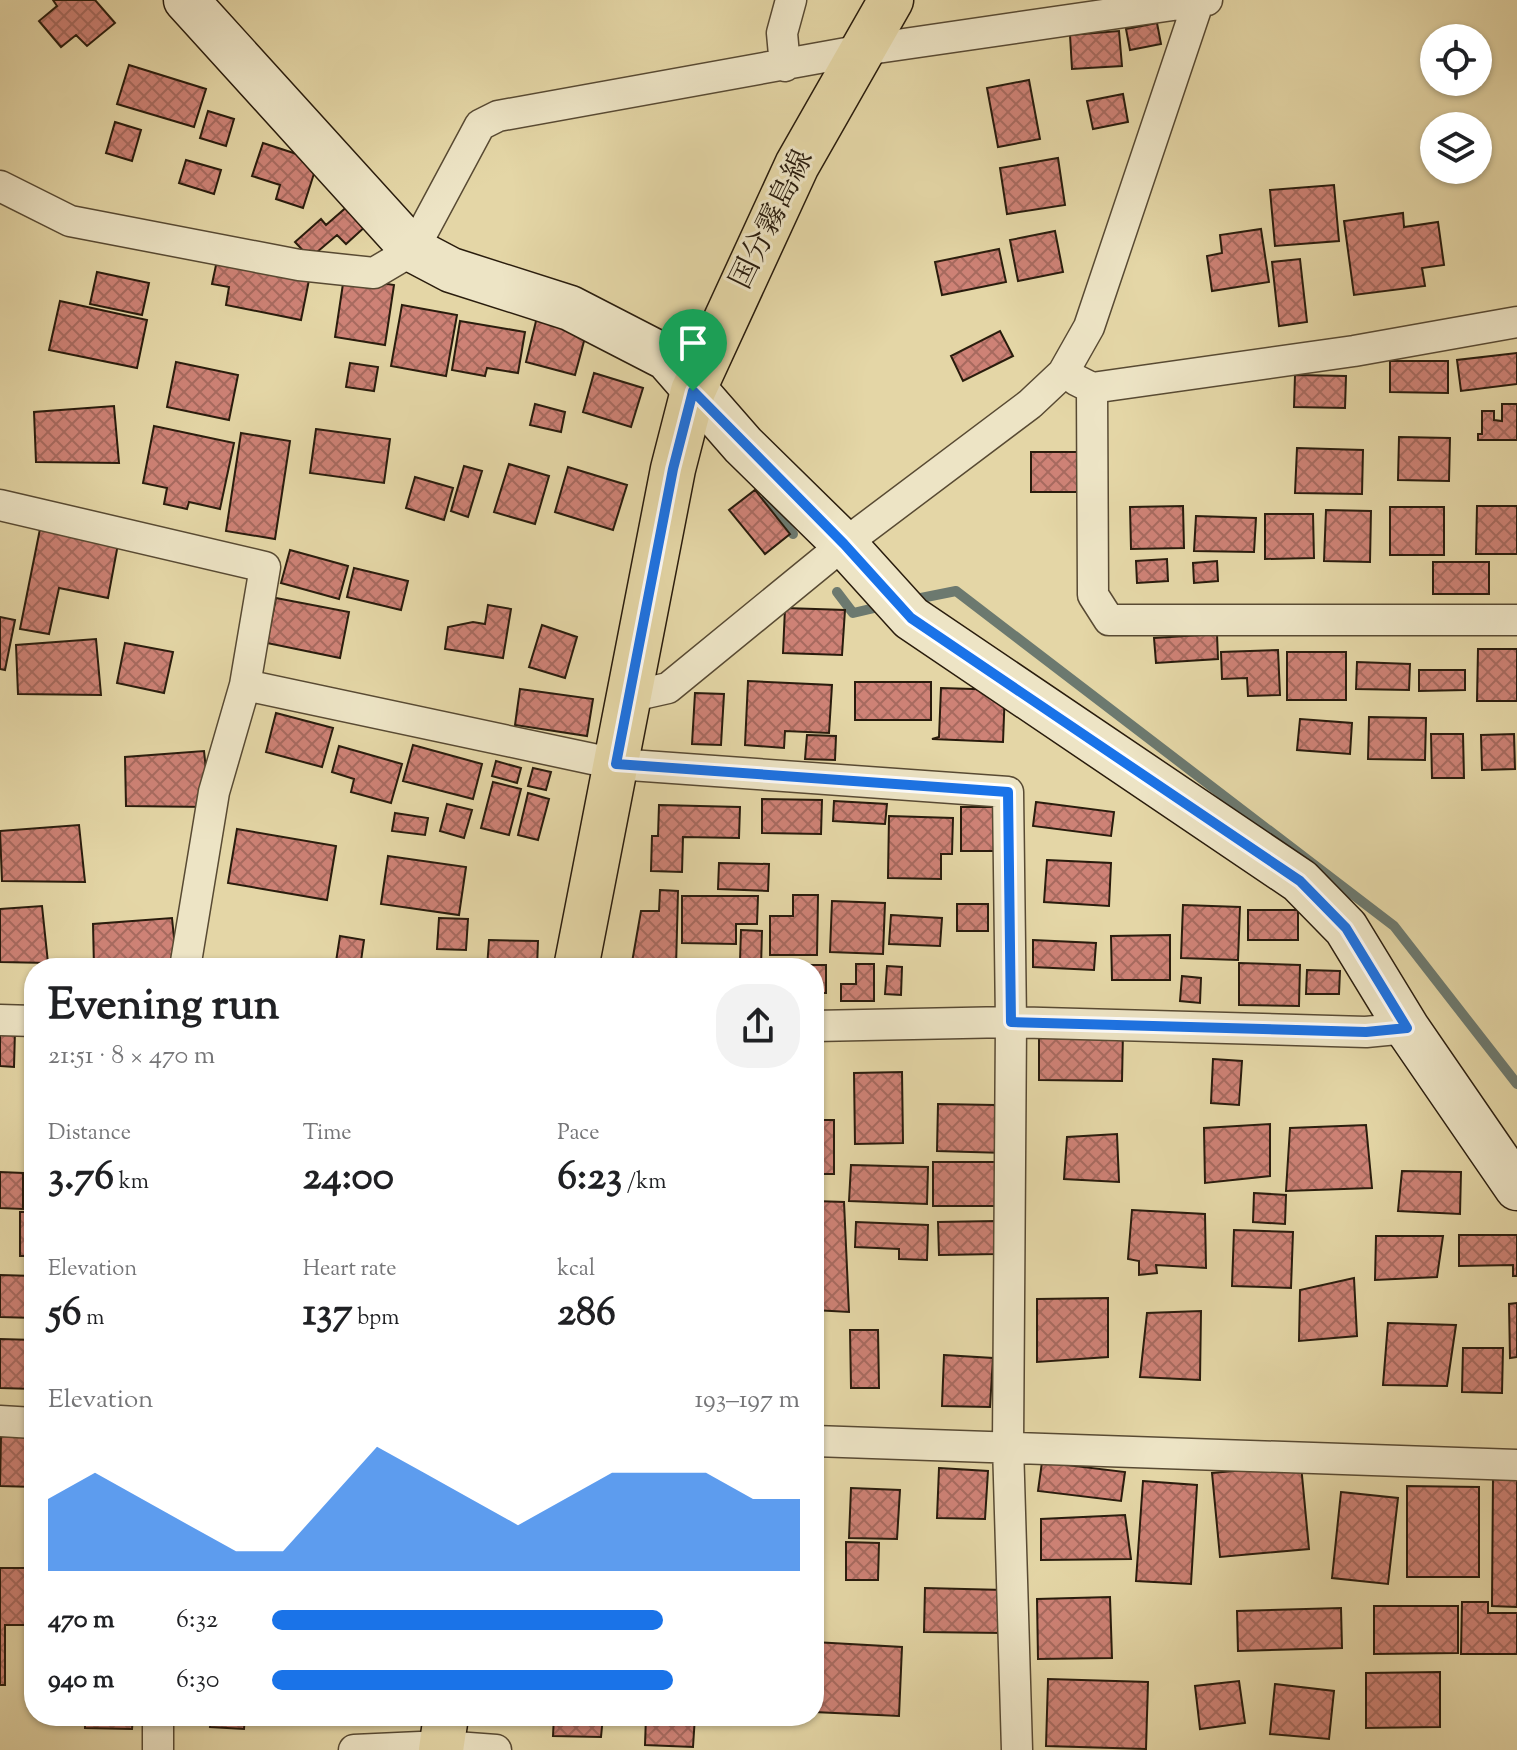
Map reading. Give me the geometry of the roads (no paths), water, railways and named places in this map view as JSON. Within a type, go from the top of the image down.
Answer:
[{"type":"main road","name":"国分霧島線","points":[[578,958],[673,469],[693,391],[797,165],[891,0]]},
{"type":"street","points":[[186,0],[413,250],[451,270],[570,308],[619,330],[667,358],[693,391],[855,556],[911,618],[1300,881],[1346,928],[1407,1028],[1517,1188]]},
{"type":"street","points":[[785,66],[782,33],[791,0]]},
{"type":"street","points":[[0,186],[70,221],[299,265],[374,273],[413,250],[480,125],[498,116],[863,50],[1201,0],[1089,327],[1063,373],[855,556],[668,688],[628,697]]},
{"type":"street","points":[[1063,373],[1092,388],[1354,351],[1517,322]]},
{"type":"street","points":[[1092,388],[1093,595],[1109,620],[1517,620]]},
{"type":"street","points":[[0,505],[265,567],[245,685],[214,792],[187,958]]},
{"type":"street","points":[[245,685],[616,764],[1008,792],[1011,1022],[1008,1445],[1017,1750]]},
{"type":"street","points":[[0,1020],[24,1021]]},
{"type":"street","points":[[824,1026],[1011,1022],[1366,1032],[1407,1028]]},
{"type":"street","points":[[0,1421],[24,1422]]},
{"type":"street","points":[[824,1441],[1008,1445],[1517,1465]]},
{"type":"street","points":[[158,1726],[158,1750]]},
{"type":"street","points":[[354,1750],[443,1737],[496,1750]]},
{"type":"waterway","points":[[764,501],[793,534]]},
{"type":"waterway","points":[[911,600],[956,591],[1394,926],[1517,1084]]},
{"type":"waterway","points":[[837,592],[853,613],[883,606]]}]
